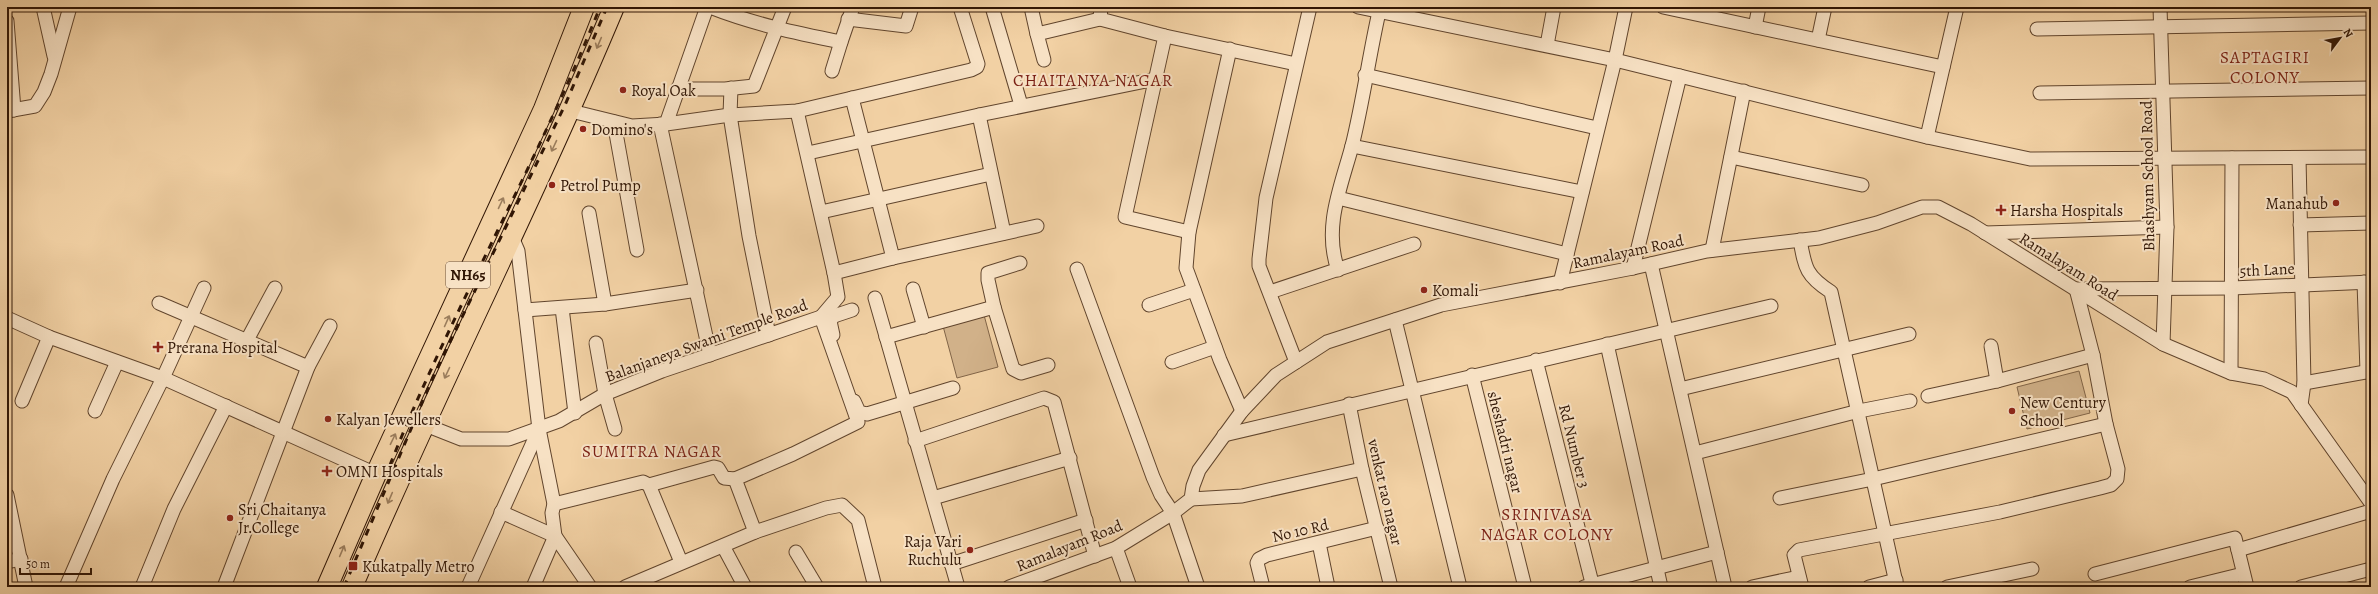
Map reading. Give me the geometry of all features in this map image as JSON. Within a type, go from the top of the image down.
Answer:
[{"type":"highway","name":"NH65","points":[[327,587],[376,474],[550,93],[584,7]]},
{"type":"highway","name":"NH65","points":[[352,587],[423,424],[572,108],[614,7]]},
{"type":"highway","points":[[550,93],[572,108]]},
{"type":"street","points":[[44,7],[55,59]]},
{"type":"street","points":[[7,21],[10,111],[34,106],[44,92],[70,7]]},
{"type":"street","points":[[707,7],[663,124],[710,355]]},
{"type":"street","points":[[710,7],[747,21],[777,30],[841,42]]},
{"type":"street","points":[[677,89],[749,88],[757,83],[785,7]]},
{"type":"street","points":[[832,71],[851,13],[906,26],[912,7]]},
{"type":"street","points":[[572,108],[614,122],[632,126],[663,124],[730,115],[797,111],[921,83],[977,67],[978,63],[960,7]]},
{"type":"street","points":[[992,7],[1021,106]]},
{"type":"street","points":[[1031,7],[1044,60]]},
{"type":"street","points":[[1296,362],[1259,266],[1259,259],[1266,198],[1310,7]]},
{"type":"street","points":[[1358,7],[1615,60],[1927,137],[2030,159],[2131,159],[2165,157],[2371,157]]},
{"type":"street","points":[[1547,45],[1554,7]]},
{"type":"street","points":[[1560,282],[1615,60],[1626,7]]},
{"type":"street","points":[[1663,7],[1693,10],[1755,26],[1943,66]]},
{"type":"street","points":[[1755,26],[1759,7]]},
{"type":"street","points":[[1818,40],[1825,7]]},
{"type":"street","points":[[1927,137],[1957,7]]},
{"type":"street","name":"Bhashyam School Road","points":[[2160,7],[2166,227],[2162,344]]},
{"type":"street","points":[[1338,270],[1334,259],[1330,229],[1352,146],[1365,75],[1379,12]]},
{"type":"street","points":[[1037,34],[1101,13],[1165,36],[1296,64]]},
{"type":"street","points":[[2037,29],[2371,23]]},
{"type":"street","points":[[1165,36],[1125,217],[1189,232]]},
{"type":"street","points":[[1230,50],[1189,232],[1186,268],[1215,347],[1242,411]]},
{"type":"street","points":[[1365,75],[1597,128]]},
{"type":"street","points":[[1634,268],[1680,76]]},
{"type":"street","points":[[808,153],[1021,106],[1156,79]]},
{"type":"street","points":[[731,88],[730,115],[749,236],[769,335]]},
{"type":"street","points":[[2040,93],[2371,88]]},
{"type":"street","points":[[1712,250],[1744,91]]},
{"type":"street","points":[[852,98],[862,141],[880,200],[893,258]]},
{"type":"street","points":[[554,504],[638,482],[649,485],[714,467],[718,468],[724,478],[735,479],[792,454],[858,422],[821,317],[838,297],[808,153],[797,111]]},
{"type":"street","points":[[979,115],[1004,233]]},
{"type":"street","points":[[614,122],[637,250]]},
{"type":"street","points":[[1352,146],[1582,192]]},
{"type":"street","points":[[1731,157],[1862,185]]},
{"type":"street","points":[[2230,373],[2232,288],[2232,158]]},
{"type":"street","points":[[2299,158],[2304,383],[2301,405]]},
{"type":"street","points":[[821,212],[991,174]]},
{"type":"street","points":[[1338,198],[1567,254]]},
{"type":"street","name":"Ramalayam Road","points":[[1017,586],[1116,548],[1173,513],[1191,499],[1193,486],[1199,470],[1242,411],[1276,375],[1326,342],[1441,305],[1634,268],[1712,250],[1819,238],[1877,223],[1922,207],[1938,207],[1985,233],[2162,344],[2230,373],[2264,379],[2292,392],[2371,503]]},
{"type":"street","points":[[589,213],[605,304]]},
{"type":"street","points":[[2300,225],[2371,223]]},
{"type":"street","points":[[834,273],[893,258],[1038,226]]},
{"type":"street","points":[[1985,233],[2166,227]]},
{"type":"street","points":[[512,237],[518,251],[539,429],[554,504],[552,513],[555,536],[590,587]]},
{"type":"street","points":[[1800,240],[1804,265],[1808,274],[1816,282],[1831,292],[1859,411],[1896,584],[1869,587]]},
{"type":"street","points":[[1270,292],[1414,244]]},
{"type":"street","points":[[1020,263],[988,273],[988,280],[994,307],[1013,369],[1021,373],[1048,364]]},
{"type":"street","points":[[1651,264],[1725,587]]},
{"type":"street","points":[[1077,269],[1153,477],[1161,495],[1173,513],[1198,587]]},
{"type":"street","points":[[2304,383],[2369,371],[2367,282]]},
{"type":"street","name":"5th Lane","points":[[2076,289],[2165,287],[2232,288],[2367,282]]},
{"type":"street","points":[[66,587],[113,479],[163,378],[204,288]]},
{"type":"street","points":[[246,342],[275,288]]},
{"type":"street","points":[[913,289],[924,327]]},
{"type":"street","points":[[1752,587],[1800,582],[1794,555],[1798,550],[2000,512],[2111,485],[2117,479],[2118,469],[2106,424],[2093,355],[2076,289]]},
{"type":"street","points":[[525,310],[605,304],[697,290]]},
{"type":"street","points":[[1149,305],[1194,290]]},
{"type":"street","points":[[875,298],[958,587]]},
{"type":"street","points":[[159,303],[246,342],[308,367]]},
{"type":"street","points":[[1224,435],[1349,404],[1770,306]]},
{"type":"street","points":[[886,337],[994,307]]},
{"type":"street","points":[[562,308],[575,413]]},
{"type":"street","points":[[852,310],[834,316],[830,326],[856,408],[862,414],[867,414],[953,388]]},
{"type":"street","name":"Balanjaneya Swami Temple Road","points":[[423,424],[461,439],[509,439],[539,429],[575,413],[605,394],[662,371],[821,317]]},
{"type":"street","points":[[7,318],[49,337],[163,378],[284,434],[376,474]]},
{"type":"street","points":[[1395,320],[1460,587]]},
{"type":"street","points":[[224,587],[284,434],[308,367],[330,326]]},
{"type":"street","points":[[1680,389],[1844,351],[1909,334]]},
{"type":"street","points":[[22,401],[49,337]]},
{"type":"street","points":[[596,342],[605,394],[615,429]]},
{"type":"street","points":[[1606,344],[1661,587]]},
{"type":"street","points":[[1991,346],[1997,381]]},
{"type":"street","points":[[1172,362],[1215,347]]},
{"type":"street","points":[[1928,396],[1997,381],[2093,355]]},
{"type":"street","name":"Rd Number 3","points":[[1536,360],[1590,586]]},
{"type":"street","points":[[94,411],[117,362]]},
{"type":"street","name":"sheshadri nagar","points":[[1472,375],[1525,587]]},
{"type":"street","points":[[915,441],[1044,398],[1054,402],[1095,556]]},
{"type":"street","points":[[1695,453],[1859,411],[1910,401]]},
{"type":"street","name":"venkat rao nagar","points":[[1349,404],[1362,469],[1392,587]]},
{"type":"street","points":[[142,587],[174,509],[226,406]]},
{"type":"street","points":[[1780,498],[1873,479],[2106,424]]},
{"type":"street","points":[[468,587],[539,429]]},
{"type":"street","points":[[933,498],[1070,458]]},
{"type":"street","points":[[1191,499],[1242,496],[1362,469]]},
{"type":"street","points":[[735,479],[755,532]]},
{"type":"street","points":[[649,485],[681,562]]},
{"type":"street","points":[[7,495],[26,587]]},
{"type":"street","points":[[625,587],[681,562],[755,532],[826,508],[842,505],[858,520],[876,587]]},
{"type":"street","points":[[2095,574],[2235,538],[2371,511]]},
{"type":"street","points":[[501,512],[555,536]]},
{"type":"street","points":[[951,564],[1086,520]]},
{"type":"street","name":"No 10 Rd","points":[[1262,587],[1257,563],[1259,559],[1267,555],[1377,528]]},
{"type":"street","points":[[534,587],[555,536]]},
{"type":"street","points":[[2235,538],[2243,574],[2248,587]]},
{"type":"street","points":[[1319,543],[1328,587]]},
{"type":"street","points":[[723,546],[745,587]]},
{"type":"street","points":[[1116,548],[1130,587]]},
{"type":"street","points":[[796,552],[817,587]]},
{"type":"street","points":[[1590,586],[1717,552]]},
{"type":"street","points":[[7,562],[21,559]]},
{"type":"street","points":[[1947,587],[2032,569]]},
{"type":"street","points":[[2301,587],[2371,569]]},
{"type":"street","points":[[2190,587],[2243,574]]},
{"type":"shaded area","points":[[984,315],[998,367],[957,378],[943,326]]},
{"type":"shaded area","points":[[2079,371],[2090,413],[2027,429],[2017,387]]},
{"type":"railway","points":[[390,465],[440,350],[550,122],[600,7]]},
{"type":"railway","points":[[344,587],[433,377],[565,105],[607,7]]},
{"type":"place","name":"Royal Oak","points":[[623,90]]},
{"type":"place","name":"Domino's","points":[[583,129]]},
{"type":"place","name":"Petrol Pump","points":[[552,185]]},
{"type":"place","name":"Manahub","points":[[2336,203]]},
{"type":"place","name":"Harsha Hospitals","points":[[2001,210]]},
{"type":"place","name":"Komali","points":[[1424,290]]},
{"type":"place","name":"Prerana Hospital","points":[[158,347]]},
{"type":"place","name":"New Century School","points":[[2012,411]]},
{"type":"place","name":"Kalyan Jewellers","points":[[328,419]]},
{"type":"place","name":"OMNI Hospitals","points":[[327,471]]},
{"type":"place","name":"Sri Chaitanya Jr.College","points":[[230,518]]},
{"type":"place","name":"Raja Vari Ruchulu","points":[[970,550]]},
{"type":"place","name":"Kukatpally Metro","points":[[353,566]]},
{"type":"district","name":"SAPTAGIRI COLONY","points":[[2265,67]]},
{"type":"district","name":"CHAITANYA NAGAR","points":[[1093,80]]},
{"type":"district","name":"SUMITRA NAGAR","points":[[652,451]]},
{"type":"district","name":"SRINIVASA NAGAR COLONY","points":[[1547,524]]}]
